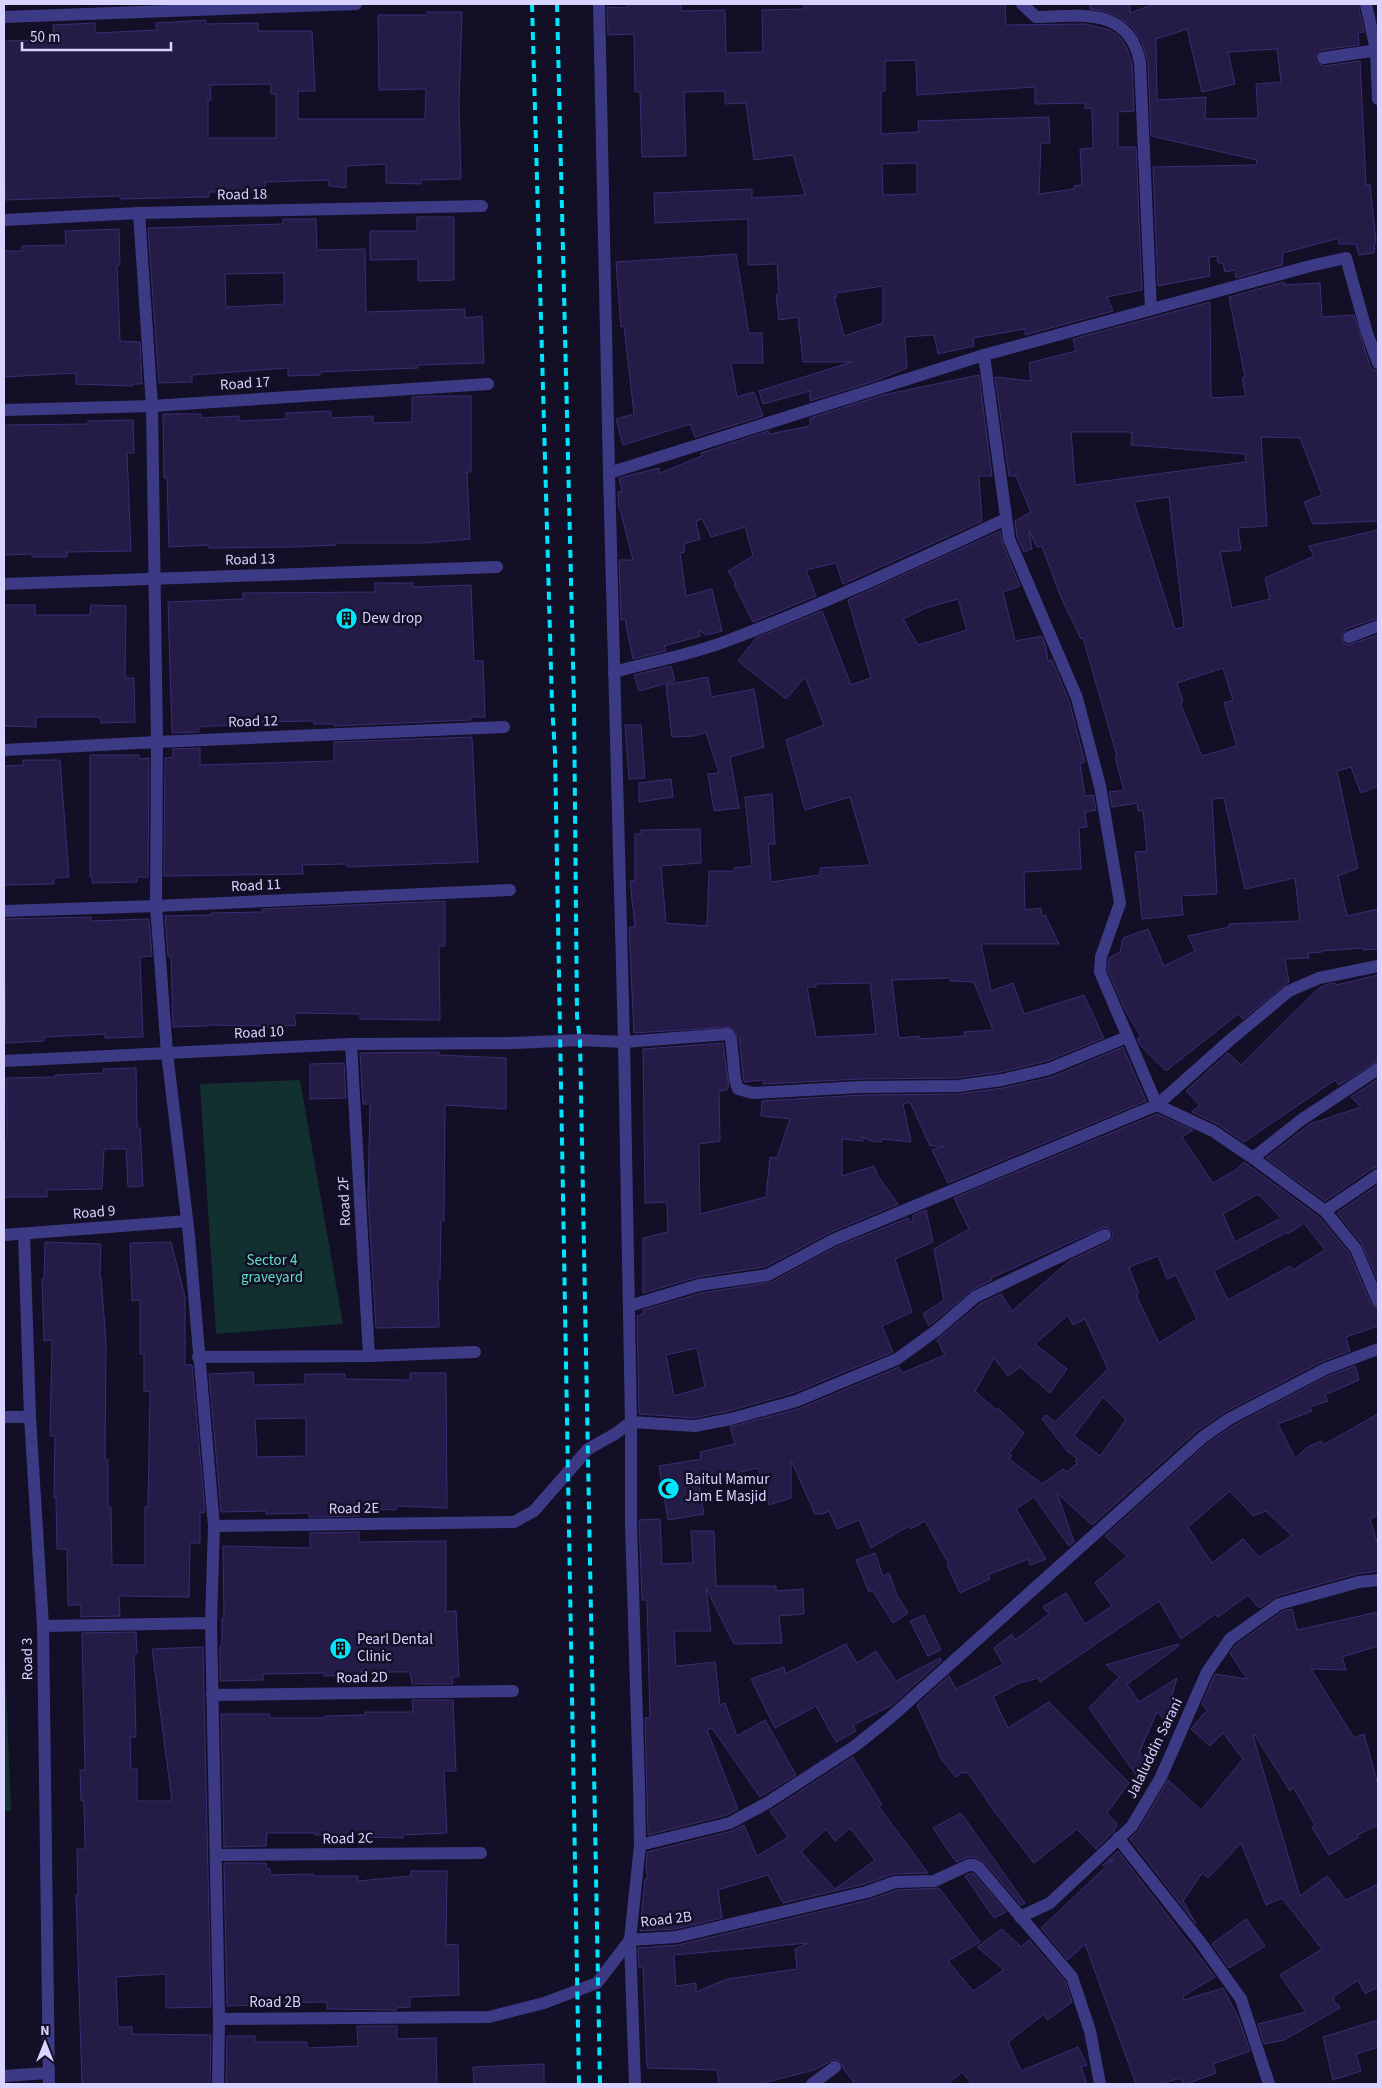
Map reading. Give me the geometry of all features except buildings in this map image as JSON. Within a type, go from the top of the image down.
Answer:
[{"type":"street","points":[[4,17],[46,9],[356,4]]},
{"type":"street","points":[[599,4],[632,1422],[630,1523],[640,1845],[630,1940],[635,2084]]},
{"type":"street","points":[[1022,4],[1036,17],[1094,16],[1109,20],[1117,24],[1134,44],[1140,63],[1151,309]]},
{"type":"street","points":[[1366,4],[1377,50],[1378,99]]},
{"type":"street","points":[[1323,58],[1377,50]]},
{"type":"street","name":"Road 18","points":[[4,220],[139,213],[482,206]]},
{"type":"street","points":[[139,213],[152,406],[156,906],[167,1053],[187,1221],[214,1526],[211,1623],[220,2018],[218,2084]]},
{"type":"street","points":[[609,473],[984,355],[1346,258],[1367,333],[1378,362]]},
{"type":"street","points":[[984,355],[1009,539],[1077,698],[1100,786],[1120,903],[1101,957],[1100,972],[1127,1037],[1157,1105],[1213,1132],[1253,1158],[1325,1211],[1356,1249],[1378,1301]]},
{"type":"street","name":"Road 17","points":[[4,410],[152,406],[488,384]]},
{"type":"street","points":[[614,672],[722,642],[799,612],[1006,519]]},
{"type":"street","name":"Road 13","points":[[4,584],[497,567]]},
{"type":"street","points":[[1349,637],[1378,626]]},
{"type":"street","name":"Road 12","points":[[4,750],[504,727]]},
{"type":"street","name":"Road 11","points":[[4,910],[156,906],[510,890]]},
{"type":"street","points":[[629,1306],[699,1285],[768,1274],[834,1240],[1157,1105],[1289,991],[1319,978],[1378,966]]},
{"type":"street","name":"Road 10","points":[[4,1061],[351,1044],[515,1043],[580,1040],[624,1042],[728,1034],[732,1047],[738,1089],[753,1093],[860,1087],[958,1086],[1002,1080],[1049,1069],[1127,1037]]},
{"type":"street","name":"Road 2F","points":[[351,1044],[369,1356]]},
{"type":"street","points":[[1253,1158],[1301,1120],[1378,1069]]},
{"type":"street","points":[[1325,1211],[1378,1175]]},
{"type":"street","name":"Road 9","points":[[4,1236],[187,1221]]},
{"type":"street","name":"Road 3","points":[[24,1234],[30,1417],[43,1626],[48,2079]]},
{"type":"street","points":[[632,1422],[695,1426],[731,1419],[796,1401],[897,1359],[937,1330],[975,1297],[1104,1235]]},
{"type":"street","points":[[640,1845],[730,1823],[767,1803],[855,1746],[890,1718],[1203,1437],[1229,1419],[1308,1378],[1378,1350]]},
{"type":"street","points":[[198,1357],[369,1356],[475,1352]]},
{"type":"street","points":[[4,1418],[30,1417]]},
{"type":"street","name":"Road 2E","points":[[214,1526],[514,1522],[534,1511],[588,1449],[632,1422]]},
{"type":"street","name":"Jalaluddin Sarani","points":[[1020,1917],[1050,1903],[1132,1826],[1161,1777],[1207,1672],[1230,1639],[1279,1604],[1358,1582],[1378,1580]]},
{"type":"street","points":[[43,1626],[211,1623]]},
{"type":"street","name":"Road 2D","points":[[212,1695],[513,1691]]},
{"type":"street","points":[[1118,1838],[1201,1942],[1241,1999],[1269,2084]]},
{"type":"street","name":"Road 2C","points":[[216,1855],[481,1853]]},
{"type":"street","name":"Road 2B","points":[[220,2018],[489,2016],[544,2003],[597,1983],[630,1940],[676,1937],[867,1892],[895,1882],[934,1881],[969,1865],[979,1868],[1020,1917]]},
{"type":"street","points":[[1020,1917],[1072,1976],[1090,2031],[1100,2084]]},
{"type":"street","points":[[812,2084],[835,2067]]},
{"type":"street","points":[[4,2076],[48,2079]]},
{"type":"green space","name":"Sector 4 graveyard","points":[[300,1080],[343,1324],[216,1334],[200,1084]]},
{"type":"green space","points":[[4,1637],[11,1811],[4,1811]]},
{"type":"railway","points":[[532,4],[555,753],[579,2084]]},
{"type":"railway","points":[[557,4],[574,704],[577,1016],[580,1040],[600,2084]]},
{"type":"place","name":"Dew drop","points":[[346,618]]},
{"type":"place","name":"Baitul Mamur Jam E Masjid","points":[[669,1488]]},
{"type":"place","name":"Pearl Dental Clinic","points":[[341,1648]]}]
